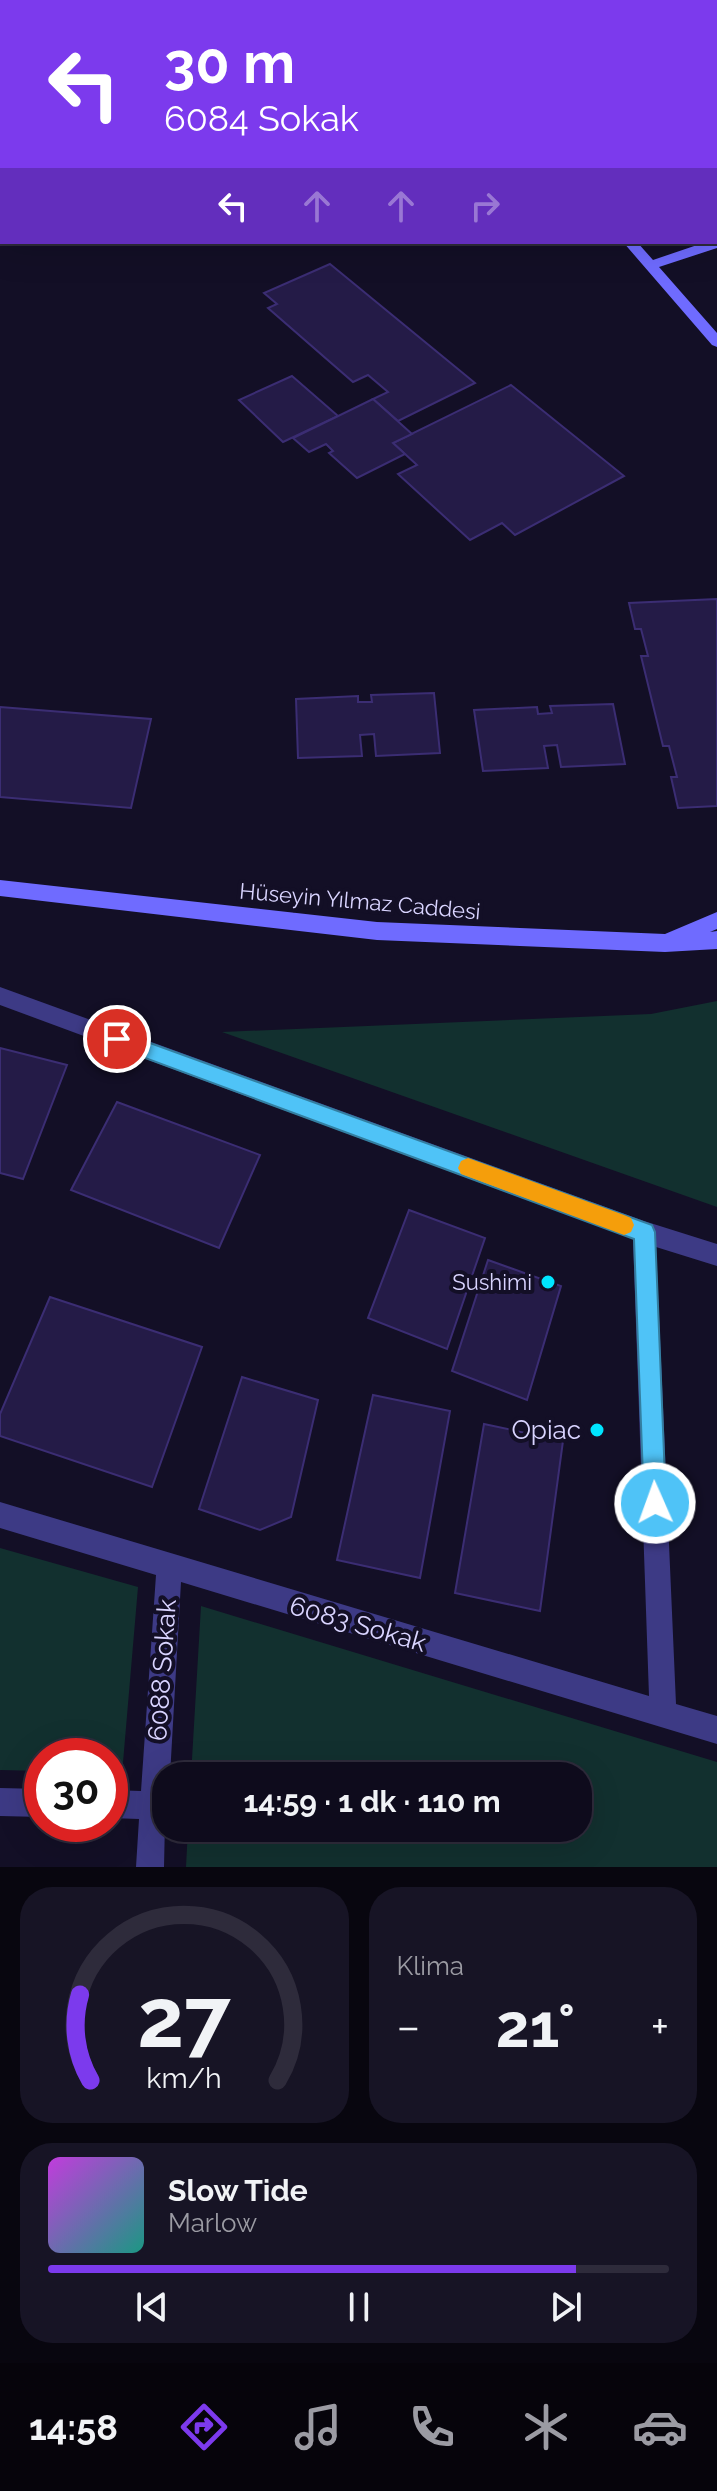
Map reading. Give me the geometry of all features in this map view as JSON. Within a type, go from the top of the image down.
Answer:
[{"type":"street","points":[[632,244],[717,342]]},
{"type":"street","points":[[652,265],[714,244]]},
{"type":"street","name":"Hüseyin Yılmaz Caddesi","points":[[0,888],[377,931],[665,943],[717,940]]},
{"type":"street","points":[[665,943],[717,920]]},
{"type":"street","points":[[0,996],[644,1232],[717,1255]]},
{"type":"street","points":[[644,1232],[663,1714]]},
{"type":"street","name":"6083 Sokak","points":[[0,1515],[717,1730]]},
{"type":"street","name":"6088 Sokak","points":[[156,1762],[169,1568]]},
{"type":"street","points":[[0,1802],[24,1803]]},
{"type":"street","points":[[128,1804],[152,1805]]},
{"type":"street","name":"6088 Sokak","points":[[150,1867],[152,1826]]},
{"type":"green space","points":[[717,1001],[717,1207],[222,1032],[651,1014]]},
{"type":"green space","points":[[0,1548],[138,1587],[125,1738],[24,1738],[24,1771],[0,1770]]},
{"type":"green space","points":[[201,1606],[717,1762],[717,1867],[186,1867],[187,1842],[592,1842],[592,1762],[192,1762]]},
{"type":"building","points":[[330,264],[475,383],[398,421],[373,399],[388,392],[368,375],[353,382],[268,308],[277,304],[264,293]]},
{"type":"building","points":[[292,376],[338,416],[283,442],[239,400]]},
{"type":"building","points":[[511,385],[624,476],[515,535],[502,523],[470,540],[398,474],[417,465],[393,443]]},
{"type":"building","points":[[373,399],[412,434],[393,443],[405,454],[357,478],[329,453],[333,451],[326,444],[309,452],[293,438]]},
{"type":"building","points":[[717,599],[717,806],[678,808],[671,777],[677,777],[669,746],[663,746],[641,656],[648,656],[641,629],[635,629],[629,603]]},
{"type":"building","points":[[434,693],[440,753],[376,756],[374,734],[360,735],[362,756],[298,758],[296,699],[358,696],[358,702],[372,702],[371,695]]},
{"type":"building","points":[[613,704],[625,764],[561,767],[557,745],[544,746],[548,768],[483,771],[474,710],[537,707],[538,714],[552,713],[550,706]]},
{"type":"building","points":[[0,707],[151,719],[131,808],[0,797]]},
{"type":"building","points":[[0,1048],[67,1065],[23,1179],[0,1173]]},
{"type":"building","points":[[117,1102],[260,1155],[219,1248],[71,1190]]},
{"type":"building","points":[[409,1210],[485,1238],[447,1349],[368,1318]]},
{"type":"building","points":[[488,1260],[561,1286],[527,1400],[452,1371]]},
{"type":"building","points":[[50,1297],[202,1347],[152,1487],[0,1436],[0,1414]]},
{"type":"building","points":[[242,1377],[318,1400],[291,1517],[260,1530],[199,1509]]},
{"type":"building","points":[[373,1395],[450,1411],[420,1578],[337,1560]]},
{"type":"building","points":[[484,1424],[563,1441],[540,1611],[455,1593]]},
{"type":"slow traffic","points":[[468,1168],[624,1225]]},
{"type":"place","name":"Sushimi","points":[[548,1282]]},
{"type":"place","name":"Opiac","points":[[597,1430]]},
{"type":"route","points":[[117,1039],[644,1232],[655,1503]]}]
